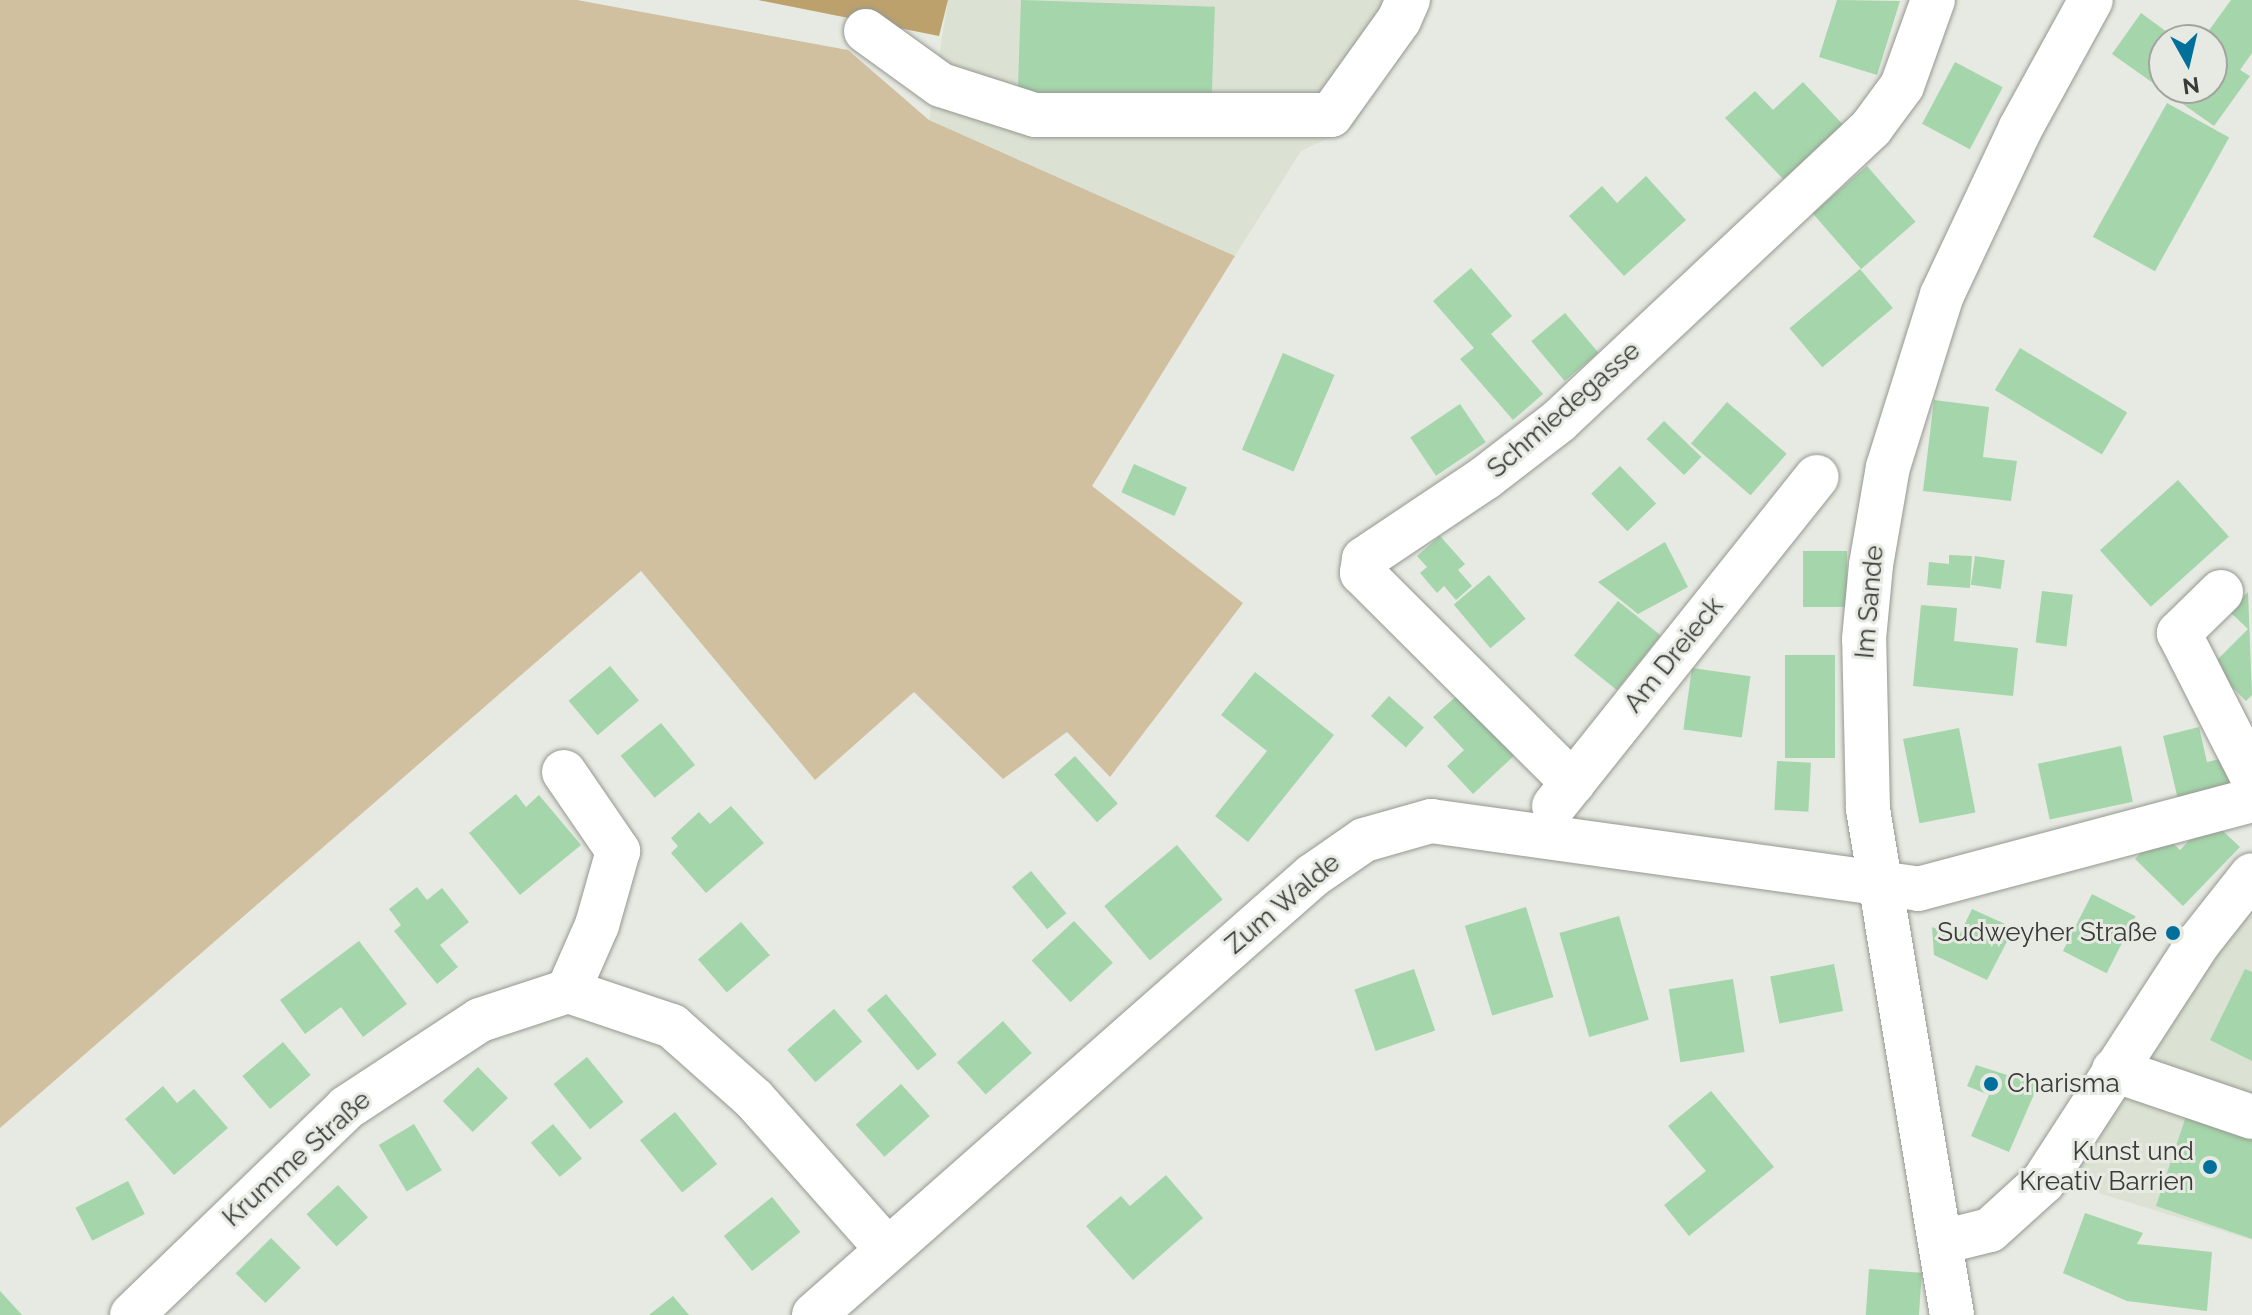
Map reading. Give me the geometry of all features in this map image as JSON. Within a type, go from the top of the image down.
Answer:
[{"type":"street","points":[[866,31],[941,85],[1035,115],[1331,115],[1399,20],[1408,0]]},
{"type":"street","name":"Schmiedegasse","points":[[1573,783],[1362,573],[1364,559],[1485,478],[1559,421],[1871,128],[1902,86],[1933,0]]},
{"type":"street","name":"Im Sande","points":[[1942,1242],[1877,882],[1868,809],[1864,639],[1888,467],[1942,295],[2020,129],[2091,0]]},
{"type":"street","name":"Am Dreieck","points":[[1532,834],[1817,477]]},
{"type":"street","points":[[2221,592],[2179,633],[2252,776]]},
{"type":"street","points":[[564,772],[618,851],[597,925],[568,991],[672,1026],[754,1099],[887,1249]]},
{"type":"street","name":"Zum Walde","points":[[814,1315],[1312,876],[1364,840],[1431,821],[1918,889],[2252,800]]},
{"type":"street","points":[[1952,1315],[1942,1242],[1990,1230],[2043,1182],[2114,1070],[2247,890]]},
{"type":"street","name":"Krumme Straße","points":[[132,1315],[346,1108],[480,1020],[568,991]]},
{"type":"street","points":[[2114,1070],[2252,1117]]},
{"type":"shaded area","points":[[0,0],[577,0],[848,50],[929,120],[1235,256],[1092,486],[1243,603],[1110,777],[1067,732],[1003,779],[914,692],[815,780],[641,571],[0,1128]]},
{"type":"shaded area","points":[[758,0],[948,0],[939,36]]},
{"type":"shaded area","points":[[948,0],[1427,0],[1354,126],[1301,151],[1235,256],[929,120]]},
{"type":"shaded area","points":[[2252,903],[2252,1240],[2059,1181]]},
{"type":"building","points":[[1021,0],[1215,7],[1212,100],[1018,93]]},
{"type":"building","points":[[1837,0],[1900,1],[1877,75],[1819,57]]},
{"type":"building","points":[[2231,0],[2252,0],[2252,53],[2240,70],[2250,76],[2214,126],[2183,104],[2228,104],[2228,24],[2214,24]]},
{"type":"building","points":[[2141,13],[2156,24],[2148,24],[2148,79],[2112,54]]},
{"type":"building","points":[[1955,62],[2003,87],[1970,149],[1922,124]]},
{"type":"building","points":[[1803,82],[1846,128],[1787,183],[1725,118],[1755,91],[1773,110]]},
{"type":"building","points":[[2169,104],[2229,137],[2155,271],[2093,237]]},
{"type":"building","points":[[1867,166],[1916,222],[1861,269],[1813,213]]},
{"type":"building","points":[[1646,176],[1686,220],[1624,276],[1569,216],[1602,186],[1617,203]]},
{"type":"building","points":[[1471,268],[1512,316],[1491,334],[1543,394],[1513,420],[1460,359],[1474,348],[1433,301]]},
{"type":"building","points":[[1860,269],[1893,308],[1822,367],[1790,328]]},
{"type":"building","points":[[1565,313],[1598,353],[1565,381],[1531,341]]},
{"type":"building","points":[[2020,348],[2127,412],[2102,454],[1995,390]]},
{"type":"building","points":[[1283,353],[1335,375],[1294,472],[1242,450]]},
{"type":"building","points":[[1934,400],[1989,407],[1983,457],[2017,461],[2011,501],[1923,491]]},
{"type":"building","points":[[1727,402],[1787,454],[1751,495],[1691,444]]},
{"type":"building","points":[[1460,404],[1486,442],[1436,476],[1410,438]]},
{"type":"building","points":[[1664,421],[1701,457],[1684,475],[1647,439]]},
{"type":"building","points":[[1134,464],[1187,488],[1174,516],[1121,492]]},
{"type":"building","points":[[1620,466],[1656,503],[1627,531],[1591,494]]},
{"type":"building","points":[[2178,480],[2229,536],[2151,607],[2100,550]]},
{"type":"building","points":[[1440,536],[1465,564],[1458,570],[1472,586],[1456,600],[1444,586],[1437,593],[1420,573],[1427,567],[1417,556]]},
{"type":"building","points":[[1665,542],[1688,587],[1638,614],[1598,582]]},
{"type":"building","points":[[1803,551],[1847,551],[1847,607],[1803,607]]},
{"type":"building","points":[[1949,555],[1972,556],[1970,588],[1927,585],[1929,562],[1949,564]]},
{"type":"building","points":[[1975,556],[2005,560],[2001,589],[1971,585]]},
{"type":"building","points":[[1489,575],[1526,619],[1490,648],[1454,605]]},
{"type":"building","points":[[2042,591],[2073,595],[2066,646],[2036,643]]},
{"type":"building","points":[[2248,592],[2252,695],[2246,701],[2211,666],[2248,629],[2229,611]]},
{"type":"building","points":[[1618,601],[1661,636],[1617,690],[1574,655]]},
{"type":"building","points":[[1921,605],[1957,608],[1954,641],[2018,648],[2013,696],[1913,686]]},
{"type":"building","points":[[1785,655],[1835,655],[1835,758],[1785,758]]},
{"type":"building","points":[[610,666],[639,700],[598,735],[569,701]]},
{"type":"building","points":[[1692,668],[1750,676],[1742,738],[1683,729]]},
{"type":"building","points":[[1255,672],[1334,735],[1248,842],[1215,816],[1267,751],[1221,715]]},
{"type":"building","points":[[1460,693],[1517,753],[1473,794],[1447,766],[1464,750],[1433,717]]},
{"type":"building","points":[[1389,696],[1424,727],[1406,748],[1371,716]]},
{"type":"building","points":[[661,723],[695,765],[655,798],[621,756]]},
{"type":"building","points":[[2199,727],[2207,762],[2228,757],[2237,794],[2180,808],[2163,736]]},
{"type":"building","points":[[1959,728],[1975,812],[1919,823],[1903,739]]},
{"type":"building","points":[[2121,746],[2133,802],[2050,819],[2038,764]]},
{"type":"building","points":[[1075,756],[1118,804],[1097,822],[1054,775]]},
{"type":"building","points":[[1777,761],[1811,763],[1808,812],[1774,810]]},
{"type":"building","points":[[516,794],[526,807],[539,795],[581,845],[520,895],[469,833]]},
{"type":"building","points":[[731,806],[764,843],[706,893],[671,853],[678,846],[671,838],[699,812],[710,824]]},
{"type":"building","points":[[2210,819],[2240,847],[2183,906],[2135,859],[2161,832],[2180,850]]},
{"type":"building","points":[[1177,845],[1223,899],[1150,960],[1104,906]]},
{"type":"building","points":[[1031,871],[1066,913],[1047,929],[1012,887]]},
{"type":"building","points":[[417,887],[427,900],[442,888],[469,922],[440,945],[458,967],[437,984],[394,931],[401,925],[389,909]]},
{"type":"building","points":[[2092,894],[2136,916],[2107,973],[2063,951]]},
{"type":"building","points":[[1526,907],[1553,997],[1492,1016],[1465,926]]},
{"type":"building","points":[[1972,909],[2014,928],[1987,980],[1934,955],[1932,927],[1958,938]]},
{"type":"building","points":[[1619,916],[1649,1020],[1589,1037],[1559,933]]},
{"type":"building","points":[[1074,921],[1113,963],[1070,1002],[1032,961]]},
{"type":"building","points":[[741,922],[770,955],[727,993],[698,959]]},
{"type":"building","points":[[359,941],[407,1004],[363,1037],[341,1007],[305,1034],[280,1000]]},
{"type":"building","points":[[1834,964],[1843,1011],[1779,1024],[1770,976]]},
{"type":"building","points":[[1414,969],[1435,1030],[1376,1051],[1354,990]]},
{"type":"building","points":[[2245,969],[2252,972],[2252,1061],[2210,1040]]},
{"type":"building","points":[[1733,979],[1745,1052],[1680,1062],[1669,989]]},
{"type":"building","points":[[886,994],[937,1055],[918,1071],[867,1010]]},
{"type":"building","points":[[834,1009],[862,1041],[815,1082],[787,1050]]},
{"type":"building","points":[[1003,1021],[1032,1053],[986,1094],[957,1062]]},
{"type":"building","points":[[283,1042],[311,1075],[270,1109],[242,1076]]},
{"type":"building","points":[[587,1057],[624,1102],[590,1129],[554,1084]]},
{"type":"building","points":[[1976,1065],[2038,1085],[2009,1152],[1971,1136],[1989,1095],[1967,1086]]},
{"type":"building","points":[[478,1067],[508,1098],[473,1132],[443,1101]]},
{"type":"building","points":[[901,1084],[930,1116],[884,1157],[856,1125]]},
{"type":"building","points":[[163,1086],[177,1103],[194,1089],[228,1128],[174,1175],[125,1119]]},
{"type":"building","points":[[1711,1091],[1774,1167],[1689,1236],[1664,1205],[1706,1171],[1668,1126]]},
{"type":"building","name":"Kunst und Kreativ Barrien","points":[[2189,1107],[2252,1128],[2252,1239],[2156,1206]]},
{"type":"building","points":[[675,1112],[717,1164],[682,1192],[640,1140]]},
{"type":"building","points":[[414,1124],[442,1170],[407,1191],[379,1145]]},
{"type":"building","points":[[553,1124],[582,1158],[560,1177],[531,1143]]},
{"type":"building","points":[[1166,1175],[1203,1218],[1133,1280],[1086,1226],[1121,1196],[1130,1206]]},
{"type":"building","points":[[128,1181],[145,1214],[92,1241],[75,1208]]},
{"type":"building","points":[[338,1185],[368,1217],[337,1247],[307,1214]]},
{"type":"building","points":[[772,1197],[800,1232],[752,1271],[724,1236]]},
{"type":"building","points":[[2085,1213],[2143,1233],[2137,1244],[2212,1252],[2207,1311],[2127,1301],[2063,1273]]},
{"type":"building","points":[[271,1238],[301,1268],[265,1303],[236,1273]]},
{"type":"building","points":[[1869,1269],[1922,1273],[1919,1315],[1866,1315]]},
{"type":"building","points":[[0,1291],[22,1315],[0,1315]]},
{"type":"building","points":[[673,1296],[689,1315],[649,1315]]},
{"type":"place","name":"Sudweyher Straße","points":[[2173,933]]},
{"type":"place","name":"Charisma","points":[[1991,1084]]},
{"type":"place","name":"Kunst und Kreativ Barrien","points":[[2210,1167]]}]
